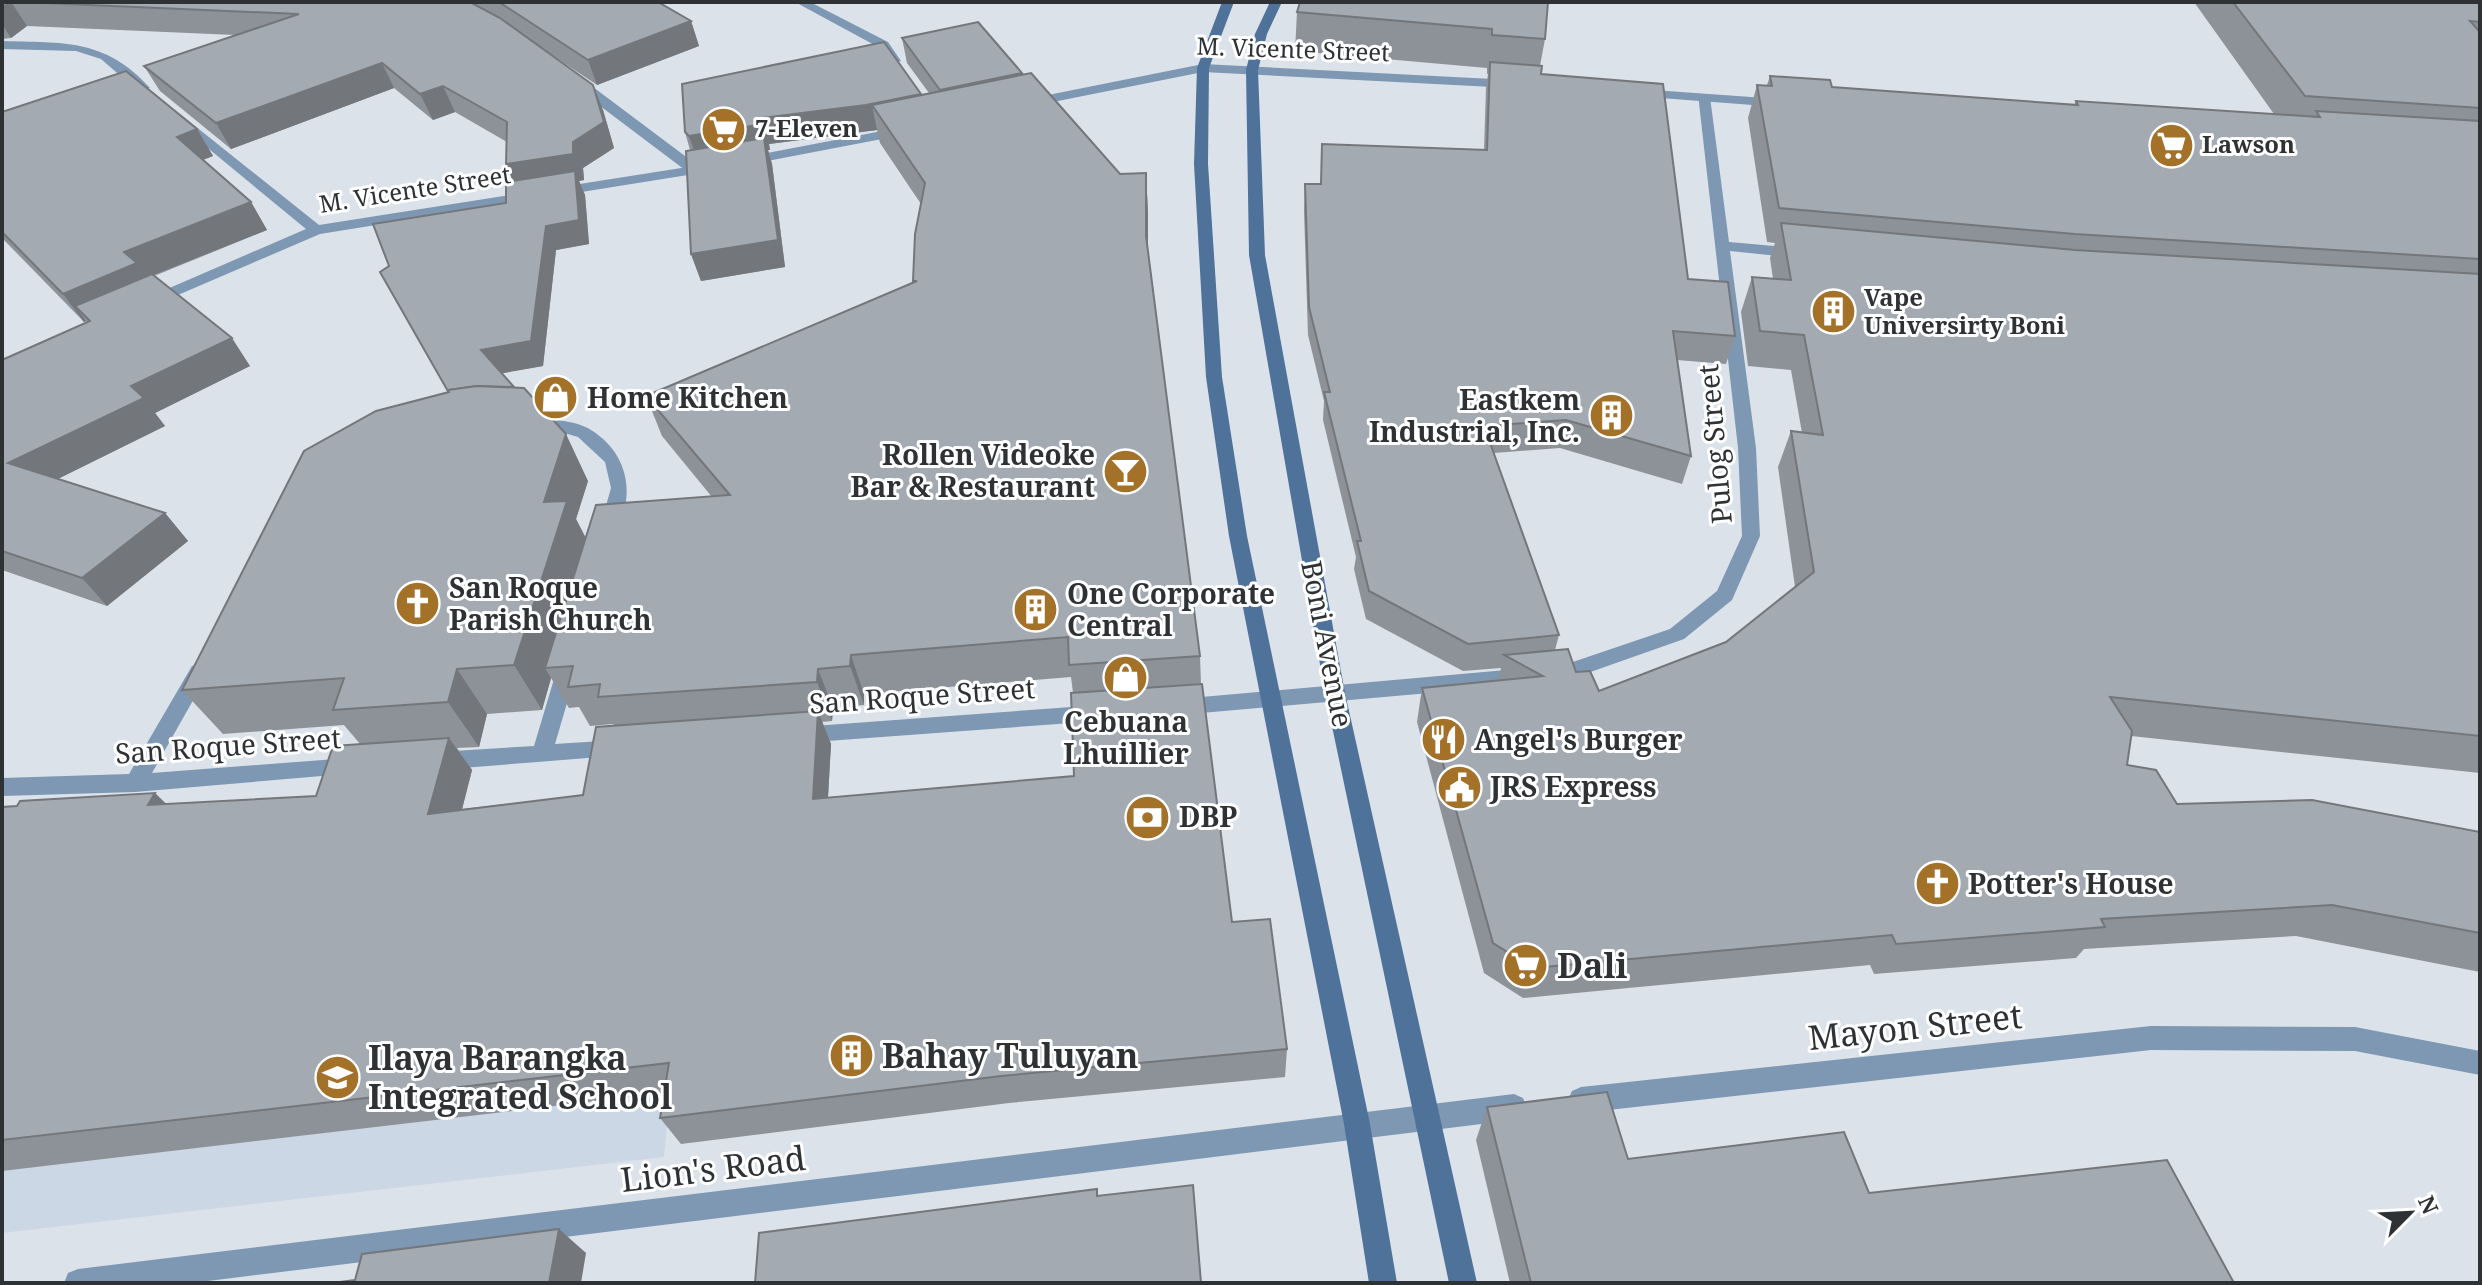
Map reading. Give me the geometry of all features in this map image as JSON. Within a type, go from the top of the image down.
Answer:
[{"type":"main road","points":[[1228,2],[1203,68],[1201,164],[1214,377],[1238,536],[1357,1124],[1383,1283]]},
{"type":"main road","name":"Boni Avenue","points":[[1276,2],[1261,34],[1252,70],[1257,255],[1335,693],[1463,1283]]},
{"type":"street","points":[[801,2],[884,45],[902,71]]},
{"type":"street","points":[[2,45],[77,47],[105,56],[132,87],[167,108],[316,230]]},
{"type":"street","name":"M. Vicente Street","points":[[1010,107],[1203,68],[1531,85]]},
{"type":"street","points":[[566,73],[694,170]]},
{"type":"street","points":[[1625,92],[1793,104]]},
{"type":"street","name":"Pulog Street","points":[[1272,700],[1565,673],[1677,634],[1725,595],[1751,536],[1747,448],[1703,97]]},
{"type":"street","name":"M. Vicente Street","points":[[130,311],[316,230],[694,170],[834,146],[924,126]]},
{"type":"street","points":[[1723,246],[1818,255]]},
{"type":"street","points":[[515,423],[562,426],[584,433],[613,460],[620,488],[603,547]]},
{"type":"street","points":[[542,754],[572,651]]},
{"type":"street","points":[[135,783],[208,656]]},
{"type":"street","points":[[1154,709],[1272,700]]},
{"type":"street","name":"San Roque Street","points":[[771,737],[1122,712]]},
{"type":"street","points":[[414,763],[644,747]]},
{"type":"street","name":"San Roque Street","points":[[2,787],[135,783],[367,766]]},
{"type":"street","name":"Mayon Street","points":[[1357,1124],[2151,1038],[2355,1039],[2480,1063]]},
{"type":"street","name":"Lion's Road","points":[[78,1283],[1357,1124]]},
{"type":"shaded area","name":"Ilaya Barangka Integrated School","points":[[684,957],[664,1157],[2,1233],[2,999]]},
{"type":"building","points":[[21,2],[470,2],[500,18],[593,85],[604,122],[573,142],[573,154],[506,164],[507,122],[443,86],[420,94],[382,63],[216,123],[144,66],[299,14]]},
{"type":"building","points":[[499,2],[658,2],[691,21],[588,60]]},
{"type":"building","points":[[1300,2],[1548,2],[1545,39],[1492,35],[1492,29],[1297,12]]},
{"type":"building","points":[[2233,2],[2480,2],[2480,22],[2470,21],[2480,32],[2480,108],[2305,96]]},
{"type":"building","points":[[978,22],[1022,73],[940,90],[902,38]]},
{"type":"building","points":[[884,42],[921,94],[866,105],[762,118],[763,124],[689,136],[685,132],[682,84]]},
{"type":"building","points":[[1490,62],[1542,66],[1541,74],[1663,84],[1688,279],[1728,282],[1735,336],[1673,331],[1691,456],[1566,420],[1484,426],[1559,635],[1468,644],[1369,591],[1357,541],[1361,541],[1324,392],[1330,392],[1309,307],[1305,184],[1321,184],[1322,144],[1487,150]]},
{"type":"building","points":[[126,71],[197,129],[177,137],[251,202],[124,252],[137,263],[63,294],[2,232],[2,112]]},
{"type":"building","points":[[1031,73],[1120,174],[1146,173],[1146,236],[1200,656],[1069,665],[1068,637],[851,655],[850,666],[818,669],[817,682],[598,697],[600,684],[568,687],[573,666],[545,668],[596,505],[730,495],[646,396],[917,281],[913,281],[915,234],[925,183],[872,105]]},
{"type":"building","points":[[1770,76],[1830,80],[1832,87],[2078,105],[2076,101],[2320,117],[2316,111],[2480,121],[2480,259],[2075,234],[1779,208],[1757,85],[1772,86]]},
{"type":"building","points":[[764,138],[778,240],[691,254],[686,151]]},
{"type":"building","points":[[575,171],[579,220],[546,226],[531,341],[481,350],[514,387],[477,386],[448,390],[449,393],[380,272],[389,266],[373,224],[506,203],[506,182]]},
{"type":"building","points":[[1781,223],[2075,250],[2480,274],[2480,736],[2110,697],[2132,731],[2127,765],[2156,770],[2177,804],[2312,800],[2480,832],[2480,933],[2332,905],[2101,919],[2105,927],[1896,944],[1892,935],[1533,968],[1493,943],[1422,688],[1543,676],[1504,655],[1568,649],[1576,672],[1590,671],[1599,691],[1726,642],[1814,572],[1791,431],[1823,435],[1804,335],[1760,331],[1752,277],[1791,280]]},
{"type":"building","points":[[152,274],[232,338],[131,386],[144,398],[8,463],[165,513],[82,578],[2,551],[2,360],[90,321],[75,306]]},
{"type":"building","name":"San Roque Parish Church","points":[[477,386],[524,388],[566,434],[544,502],[567,501],[514,665],[457,669],[448,702],[333,710],[344,678],[182,690],[304,451],[376,411],[448,390]]},
{"type":"building","points":[[1202,684],[1232,922],[1270,919],[1287,1049],[1001,1076],[660,1118],[669,1063],[2,1140],[2,807],[17,806],[20,801],[155,793],[148,805],[316,796],[333,746],[449,738],[428,814],[583,795],[596,727],[818,711],[813,799],[1074,776],[1071,693]]},
{"type":"building","points":[[1607,1092],[1628,1159],[1844,1132],[1869,1193],[2167,1160],[2234,1283],[1531,1283],[1487,1107]]},
{"type":"building","points":[[1193,1185],[1201,1283],[755,1283],[759,1233],[1097,1189],[1097,1196]]},
{"type":"building","points":[[559,1229],[549,1283],[332,1283],[355,1280],[362,1254]]},
{"type":"place","name":"7-Eleven","points":[[724,129]]},
{"type":"place","name":"Lawson","points":[[2171,145]]},
{"type":"place","name":"Vape Universirty Boni","points":[[1833,312]]},
{"type":"place","name":"Home Kitchen","points":[[556,398]]},
{"type":"place","name":"Eastkem Industrial, Inc.","points":[[1611,416]]},
{"type":"place","name":"Rollen Videoke Bar & Restaurant","points":[[1126,471]]},
{"type":"place","name":"San Roque Parish Church","points":[[418,604]]},
{"type":"place","name":"One Corporate Central","points":[[1036,610]]},
{"type":"place","name":"Cebuana Lhuillier","points":[[1126,677]]},
{"type":"place","name":"Angel's Burger","points":[[1443,740]]},
{"type":"place","name":"JRS Express","points":[[1459,787]]},
{"type":"place","name":"DBP","points":[[1148,817]]},
{"type":"place","name":"Potter's House","points":[[1937,884]]},
{"type":"place","name":"Dali","points":[[1526,966]]},
{"type":"place","name":"Bahay Tuluyan","points":[[851,1056]]},
{"type":"place","name":"Ilaya Barangka Integrated School","points":[[337,1078]]}]
